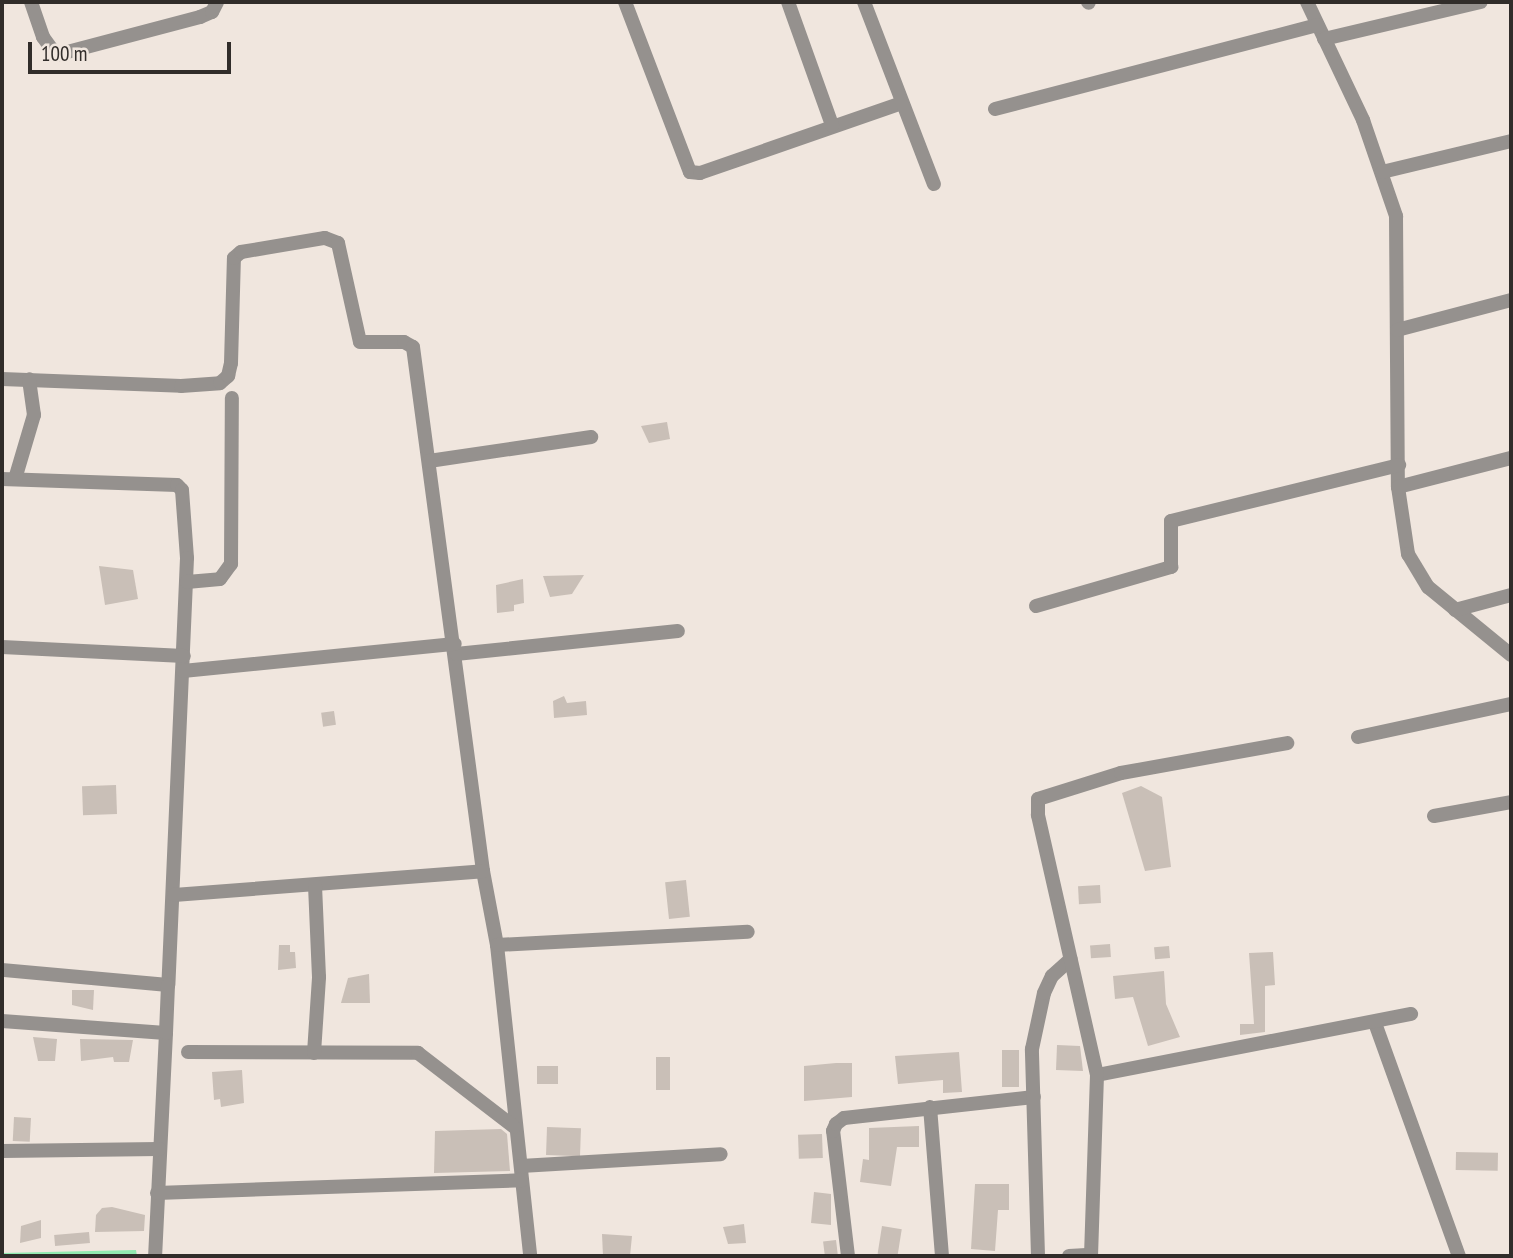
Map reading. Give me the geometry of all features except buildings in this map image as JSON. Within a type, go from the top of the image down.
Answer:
[{"type":"street","points":[[32,2],[43,37],[56,55],[200,17],[212,12],[217,2]]},
{"type":"street","points":[[625,2],[690,172],[700,173],[832,125],[902,103]]},
{"type":"street","points":[[788,2],[832,125]]},
{"type":"street","points":[[864,2],[934,184]]},
{"type":"street","points":[[1307,2],[1382,172],[1398,233],[1398,487],[1402,533],[1416,572],[1455,610],[1511,655]]},
{"type":"street","points":[[1324,39],[1481,2]]},
{"type":"street","points":[[995,109],[1317,25]]},
{"type":"street","points":[[1382,172],[1511,141]]},
{"type":"street","points":[[2,379],[181,386],[220,383],[228,376],[231,363],[234,258],[241,252],[333,239],[342,257],[357,337],[367,345],[404,342],[412,348],[456,649],[483,872],[497,945],[514,1126],[530,1256]]},
{"type":"street","points":[[1397,330],[1511,300]]},
{"type":"street","points":[[29,379],[34,415],[8,479],[177,485],[184,509],[187,582],[184,664],[155,1256]]},
{"type":"street","points":[[187,582],[220,579],[231,564],[232,398]]},
{"type":"street","points":[[429,461],[591,437]]},
{"type":"street","points":[[1398,487],[1511,458]]},
{"type":"street","points":[[1036,606],[1171,567],[1171,521],[1399,465]]},
{"type":"street","points":[[1455,610],[1511,595]]},
{"type":"street","points":[[2,647],[184,664],[456,649],[678,631]]},
{"type":"street","points":[[1358,737],[1511,704]]},
{"type":"street","points":[[1069,1256],[1091,1256],[1097,1075],[1038,815],[1038,799],[1121,774],[1287,743]]},
{"type":"street","points":[[1434,816],[1511,802]]},
{"type":"street","points":[[174,895],[483,872]]},
{"type":"street","points":[[314,1053],[319,977],[315,885]]},
{"type":"street","points":[[497,945],[748,932]]},
{"type":"street","points":[[1038,1256],[1035,1020],[1052,976],[1071,959]]},
{"type":"street","points":[[2,970],[168,985]]},
{"type":"street","points":[[1097,1075],[1411,1014]]},
{"type":"street","points":[[2,1021],[166,1033]]},
{"type":"street","points":[[1375,1023],[1459,1256]]},
{"type":"street","points":[[188,1052],[418,1053],[514,1126]]},
{"type":"street","points":[[848,1256],[833,1131],[836,1124],[844,1118],[1034,1097]]},
{"type":"street","points":[[930,1107],[942,1256]]},
{"type":"street","points":[[2,1151],[159,1149]]},
{"type":"street","points":[[157,1193],[521,1173],[721,1154]]},
{"type":"green space","points":[[136,1250],[137,1256],[2,1256],[2,1253]]}]
